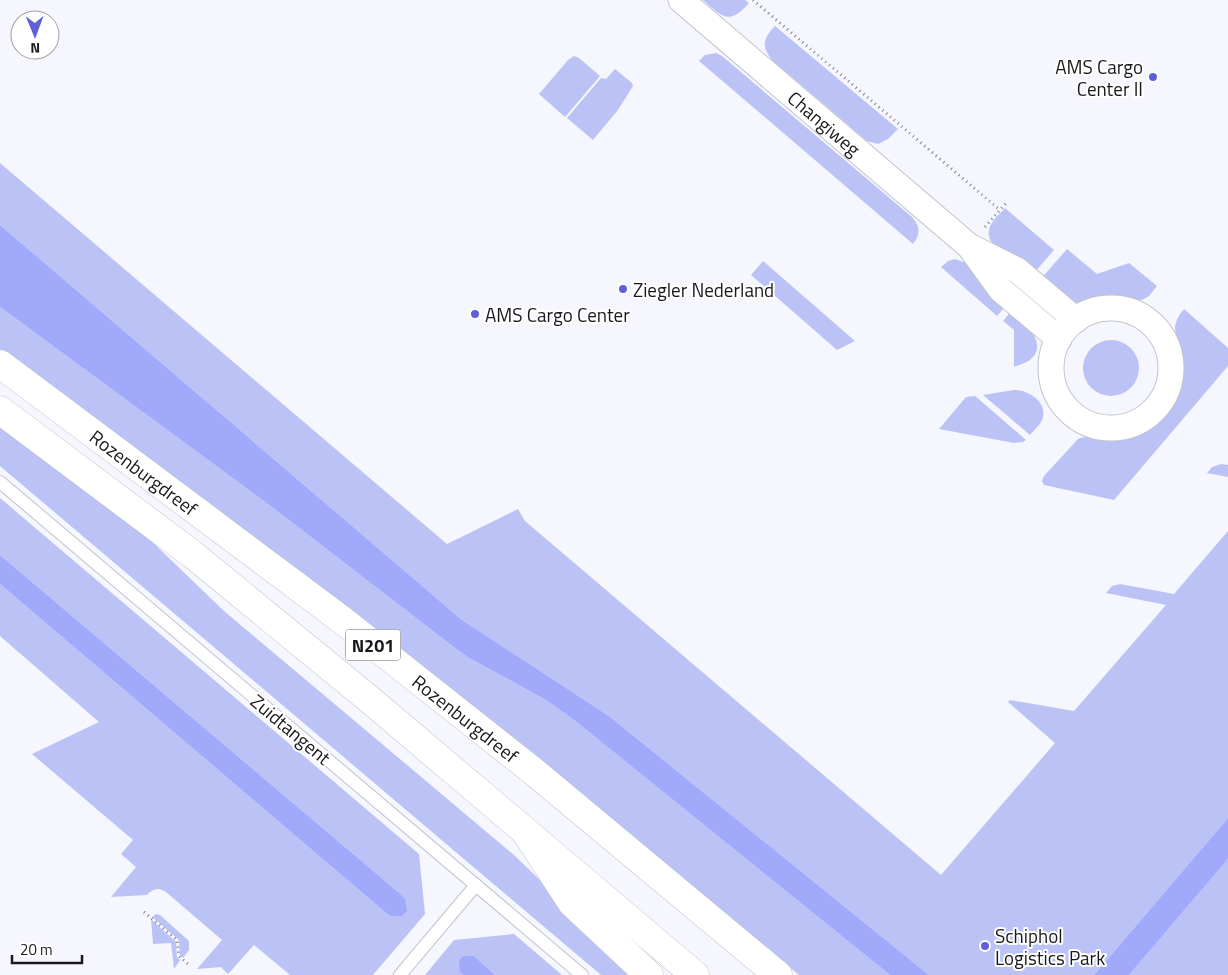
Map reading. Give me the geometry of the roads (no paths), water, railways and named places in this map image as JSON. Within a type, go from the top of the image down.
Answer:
[{"type":"highway","name":"Rozenburgdreef","points":[[0,364],[350,626],[533,771],[778,975]]},
{"type":"highway","name":"Rozenburgdreef","points":[[0,410],[192,554],[369,699],[695,975]]},
{"type":"highway","points":[[525,831],[572,903],[648,975]]},
{"type":"street","name":"Changiweg","points":[[681,0],[969,246],[1017,270],[1076,320]]},
{"type":"street","name":"Changiweg","points":[[969,246],[1000,290],[1059,339]]},
{"type":"street","points":[[1118,308],[1145,318],[1156,328],[1170,353],[1172,368],[1165,396],[1157,408],[1146,418],[1119,428],[1104,428],[1090,425],[1078,418],[1062,403],[1053,383],[1051,369],[1052,354],[1065,329],[1076,320],[1089,312],[1118,308]]},
{"type":"lane","name":"Zuidtangent","points":[[0,482],[582,975]]},
{"type":"lane","points":[[400,975],[476,885]]},
{"type":"place","name":"AMS Cargo Center II","points":[[1153,77]]},
{"type":"place","name":"Ziegler Nederland","points":[[623,289]]},
{"type":"place","name":"AMS Cargo Center","points":[[475,314]]},
{"type":"place","name":"Schiphol Logistics Park","points":[[985,946]]}]
